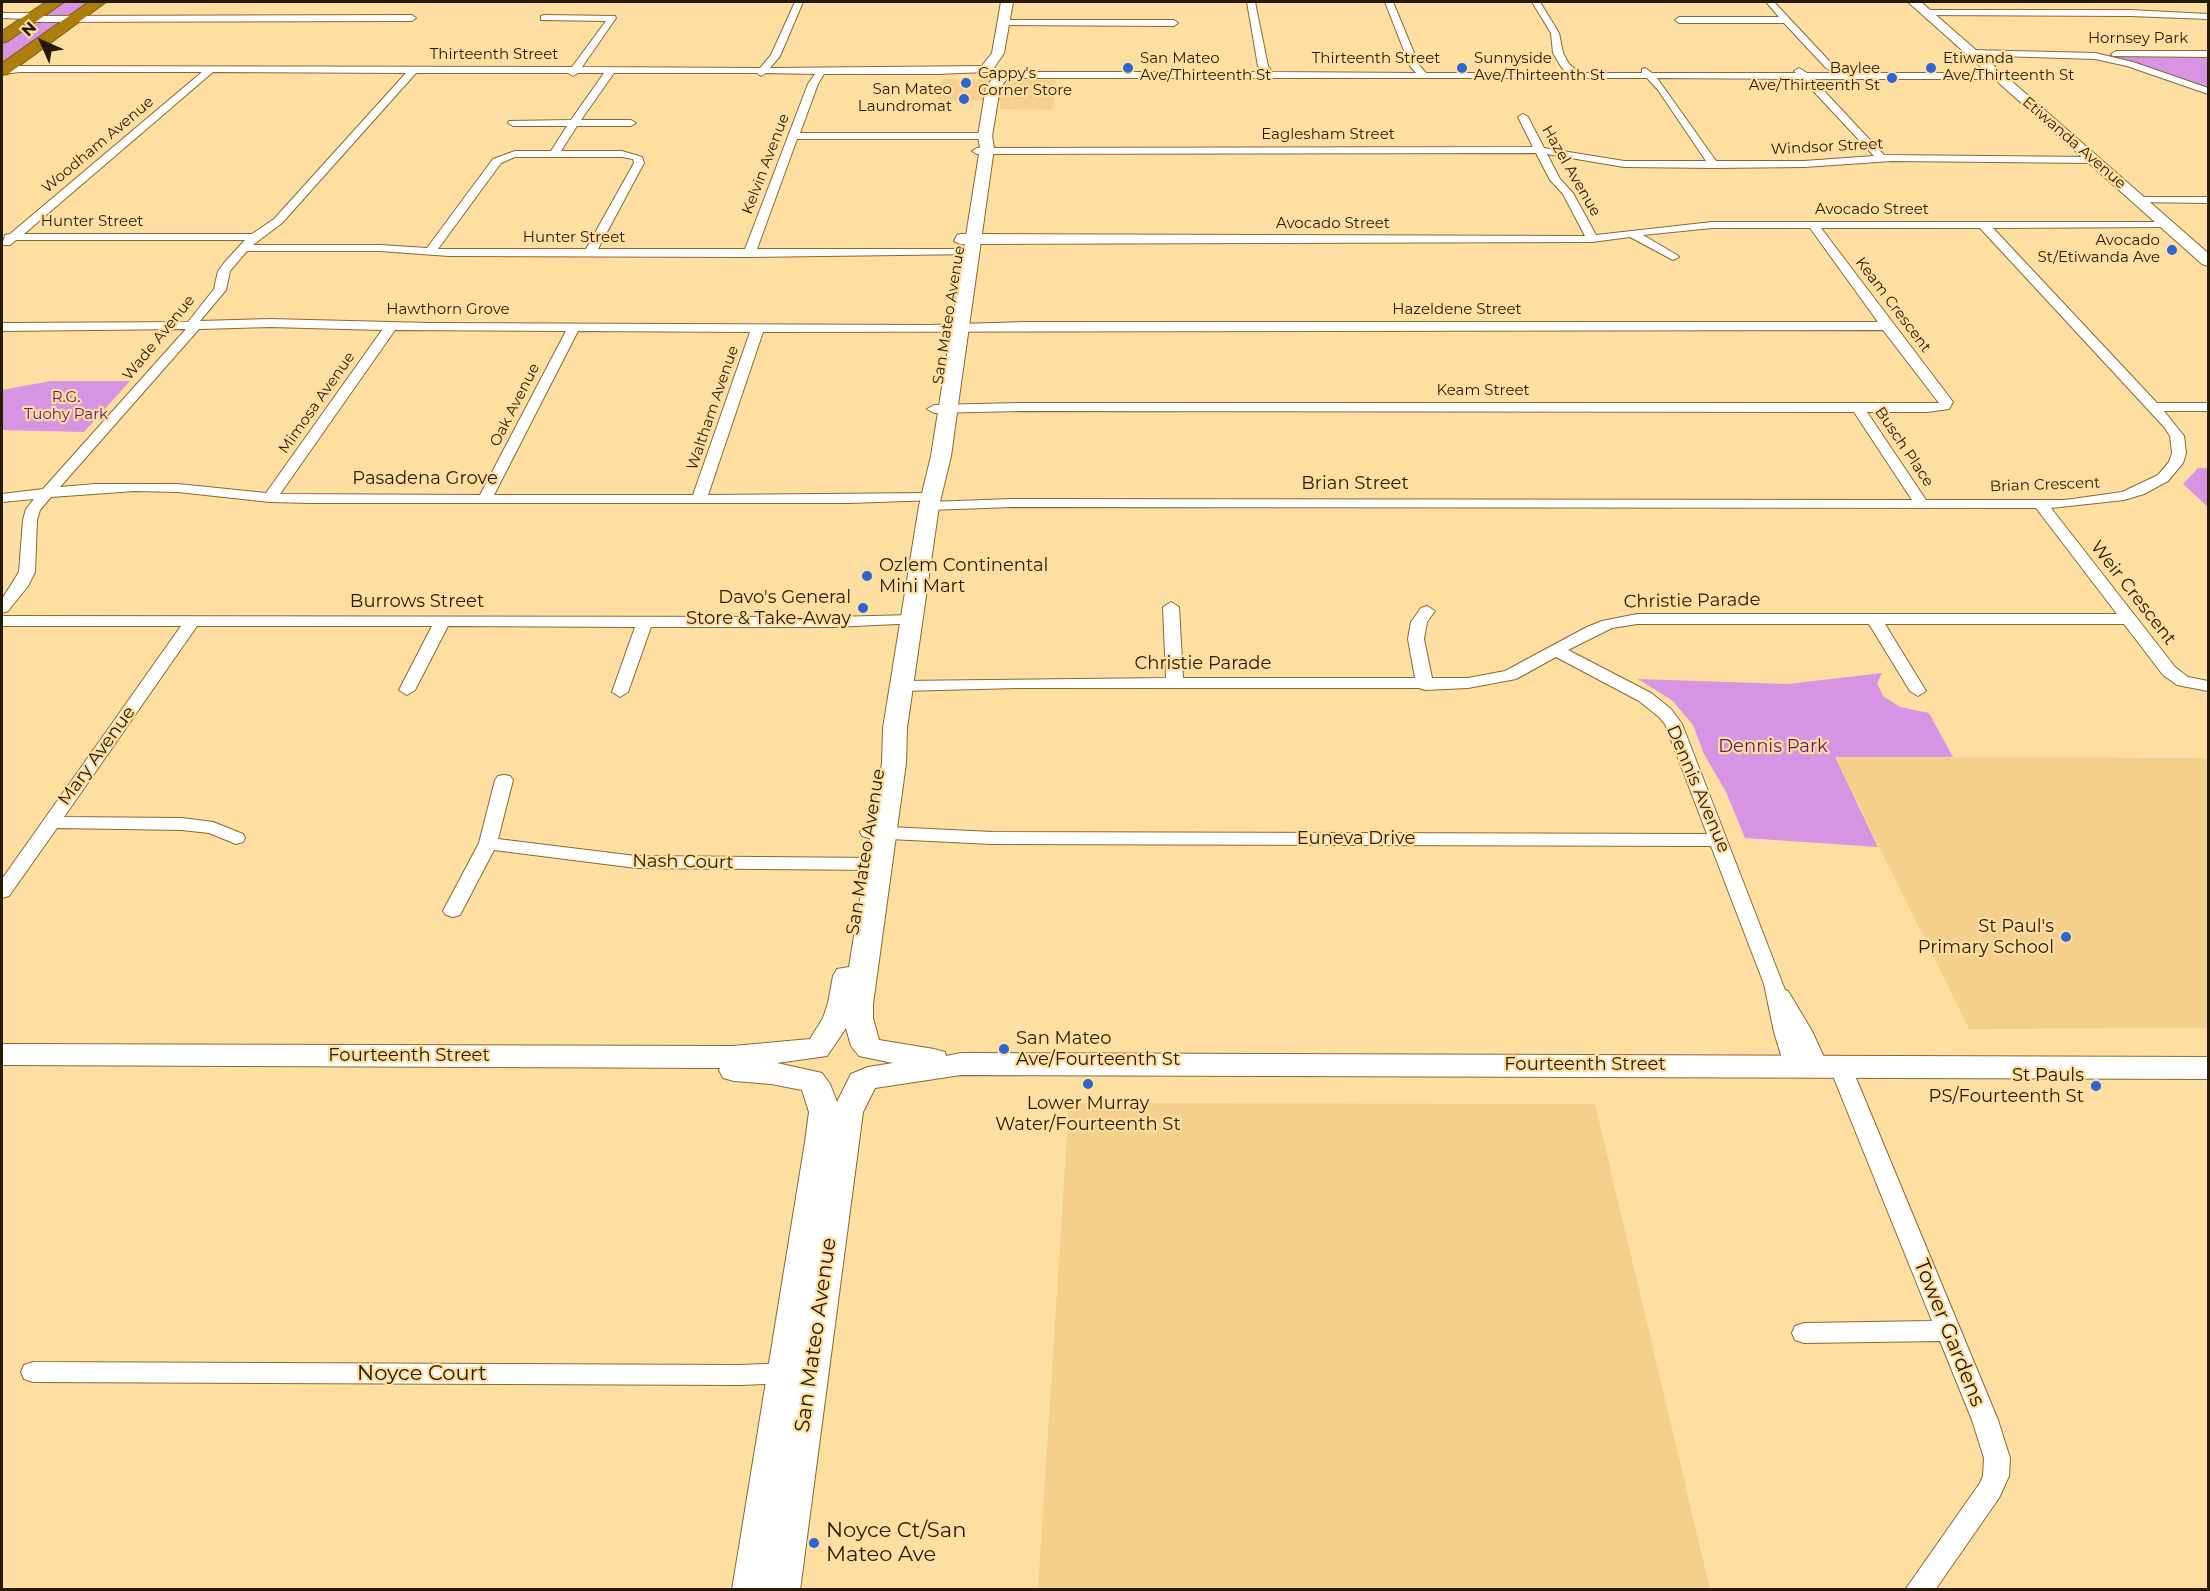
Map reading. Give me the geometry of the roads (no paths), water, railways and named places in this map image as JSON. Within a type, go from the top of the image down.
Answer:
[{"type":"highway","points":[[2,38],[56,2]]},
{"type":"highway","points":[[2,71],[98,2]]},
{"type":"street","points":[[767,72],[799,2]]},
{"type":"street","name":"San Mateo Avenue","points":[[751,1590],[799,1373],[848,1113],[867,1064],[858,1018],[858,1004],[882,755],[895,728],[930,501],[927,455],[941,407],[1007,2]]},
{"type":"street","points":[[1251,2],[1264,71]]},
{"type":"street","points":[[1389,2],[1416,71]]},
{"type":"street","points":[[1536,2],[1555,33],[1556,49],[1569,71]]},
{"type":"street","points":[[1770,2],[1835,71]]},
{"type":"street","name":"Etiwanda Avenue","points":[[1914,2],[2208,261]]},
{"type":"street","name":"Hornsey Park","points":[[1926,13],[2142,13],[2208,16]]},
{"type":"street","points":[[2,16],[412,18]]},
{"type":"street","points":[[544,18],[612,18],[574,71]]},
{"type":"street","points":[[1679,20],[1787,20]]},
{"type":"street","points":[[1003,23],[1174,23]]},
{"type":"street","name":"Hornsey Park","points":[[1973,54],[2208,54]]},
{"type":"street","name":"Hornsey Park","points":[[2067,54],[2130,64],[2208,91]]},
{"type":"street","name":"Thirteenth Street","points":[[2,71],[608,71],[817,74],[1264,71],[1994,73]]},
{"type":"street","name":"Woodham Avenue","points":[[5,239],[201,71]]},
{"type":"street","points":[[315,162],[405,71]]},
{"type":"street","name":"Wade Avenue","points":[[248,243],[278,221],[405,71]]},
{"type":"street","points":[[554,153],[608,71]]},
{"type":"street","points":[[1650,73],[1714,165]]},
{"type":"street","points":[[1804,73],[1882,159]]},
{"type":"street","name":"Kelvin Avenue","points":[[748,254],[817,74]]},
{"type":"street","name":"Hazel Avenue","points":[[1523,117],[1557,183],[1568,193],[1592,239]]},
{"type":"street","points":[[513,123],[631,123]]},
{"type":"street","name":"Eaglesham Street","points":[[793,136],[1040,150],[1540,150],[1614,163]]},
{"type":"street","points":[[430,252],[499,159],[515,154],[633,155],[639,160],[590,253]]},
{"type":"street","name":"Windsor Street","points":[[1614,163],[1714,165],[1811,164],[1882,159],[2092,159]]},
{"type":"street","points":[[2138,200],[2208,200]]},
{"type":"street","name":"Wade Avenue","points":[[2,608],[20,586],[27,572],[31,514],[46,494],[191,331],[193,325],[220,290],[224,272],[248,243],[269,212]]},
{"type":"street","name":"Avocado Street","points":[[966,246],[1032,239],[1592,239],[1703,225],[2168,226]]},
{"type":"street","name":"Keam Crescent","points":[[1813,225],[1887,327],[1942,396],[1946,402],[1944,405]]},
{"type":"street","name":"Brian Crescent","points":[[1697,504],[2085,502],[2124,496],[2153,485],[2163,478],[2176,463],[2179,445],[2171,426],[1984,225]]},
{"type":"street","points":[[1634,235],[1673,256]]},
{"type":"street","name":"Hunter Street","points":[[5,239],[248,243],[430,252],[905,254],[966,246]]},
{"type":"street","name":"Hawthorn Grove","points":[[2,327],[270,323],[391,326],[954,327]]},
{"type":"street","name":"Mimosa Avenue","points":[[270,498],[391,326]]},
{"type":"street","name":"Oak Avenue","points":[[485,499],[574,327]]},
{"type":"street","name":"Hazeldene Street","points":[[954,327],[1887,327]]},
{"type":"street","name":"Waltham Avenue","points":[[699,499],[758,328]]},
{"type":"street","name":"Keam Street","points":[[941,407],[1928,408],[1944,405]]},
{"type":"street","points":[[2155,407],[2208,407]]},
{"type":"street","name":"Busch Place","points":[[1858,408],[1922,504]]},
{"type":"street","name":"Pasadena Grove","points":[[2,498],[96,488],[146,488],[209,491],[270,498],[930,501]]},
{"type":"street","name":"Brian Street","points":[[930,501],[1697,504]]},
{"type":"street","name":"Weir Crescent","points":[[2040,504],[2172,675],[2193,684],[2208,686]]},
{"type":"street","points":[[1171,607],[1175,683]]},
{"type":"street","points":[[1425,685],[1416,639],[1419,622],[1426,611]]},
{"type":"street","name":"Christie Parade","points":[[902,683],[1425,685],[1467,683],[1496,680],[1518,672],[1555,650],[1608,624],[1637,619],[2129,620]]},
{"type":"street","points":[[1874,619],[1918,691]]},
{"type":"street","name":"Burrows Street","points":[[2,621],[912,623]]},
{"type":"street","name":"Mary Avenue","points":[[2,892],[193,621]]},
{"type":"street","points":[[408,690],[442,622]]},
{"type":"street","points":[[620,692],[645,622]]},
{"type":"street","name":"Dennis Avenue","points":[[1555,650],[1631,689],[1665,713],[1673,724],[1774,984],[1784,1032],[1818,1066]]},
{"type":"street","points":[[453,911],[488,843],[504,780]]},
{"type":"street","points":[[50,822],[199,825],[213,828],[236,838]]},
{"type":"street","name":"Euneva Drive","points":[[874,846],[992,838],[1719,840]]},
{"type":"street","name":"Nash Court","points":[[488,843],[636,862],[874,846]]},
{"type":"street","name":"San Mateo Avenue","points":[[818,1047],[837,1018],[843,1002],[874,846]]},
{"type":"street","points":[[840,1040],[850,1040],[867,1064],[853,1087],[832,1090],[813,1082],[805,1068],[806,1061],[818,1047],[840,1040]]},
{"type":"street","name":"Fourteenth Street","points":[[2,1055],[733,1057],[818,1047]]},
{"type":"street","name":"Fourteenth Street","points":[[867,1064],[2208,1068]]},
{"type":"street","name":"Tower Gardens","points":[[1818,1066],[1948,1331],[1994,1443],[1997,1458],[1996,1476],[1990,1490],[1919,1590]]},
{"type":"street","name":"Fourteenth Street","points":[[2,1068],[729,1070],[771,1073],[813,1082]]},
{"type":"street","name":"San Mateo Avenue","points":[[780,1590],[824,1112],[813,1082]]},
{"type":"street","points":[[1804,1333],[1948,1331]]},
{"type":"street","name":"Noyce Court","points":[[33,1372],[740,1375],[799,1373]]},
{"type":"place","name":"San Mateo Ave/Thirteenth St","points":[[1128,68]]},
{"type":"place","name":"Sunnyside Ave/Thirteenth St","points":[[1462,68]]},
{"type":"place","name":"Etiwanda Ave/Thirteenth St","points":[[1931,68]]},
{"type":"place","name":"Baylee Ave/Thirteenth St","points":[[1892,78]]},
{"type":"place","name":"Cappy's Corner Store","points":[[966,83]]},
{"type":"place","name":"San Mateo Laundromat","points":[[964,99]]},
{"type":"place","name":"Avocado St/Etiwanda Ave","points":[[2172,250]]},
{"type":"place","name":"Ozlem Continental Mini Mart","points":[[867,576]]},
{"type":"place","name":"Davo's General Store & Take-Away","points":[[863,608]]},
{"type":"place","name":"St Paul's Primary School","points":[[2066,937]]},
{"type":"place","name":"San Mateo Ave/Fourteenth St","points":[[1004,1049]]},
{"type":"place","name":"Lower Murray Water/Fourteenth St","points":[[1088,1084]]},
{"type":"place","name":"St Pauls PS/Fourteenth St","points":[[2096,1086]]},
{"type":"place","name":"Noyce Ct/San Mateo Ave","points":[[814,1543]]},
{"type":"park label","name":"R.G. Tuohy Park","points":[[66,406]]},
{"type":"park label","name":"Dennis Park","points":[[1773,747]]}]
